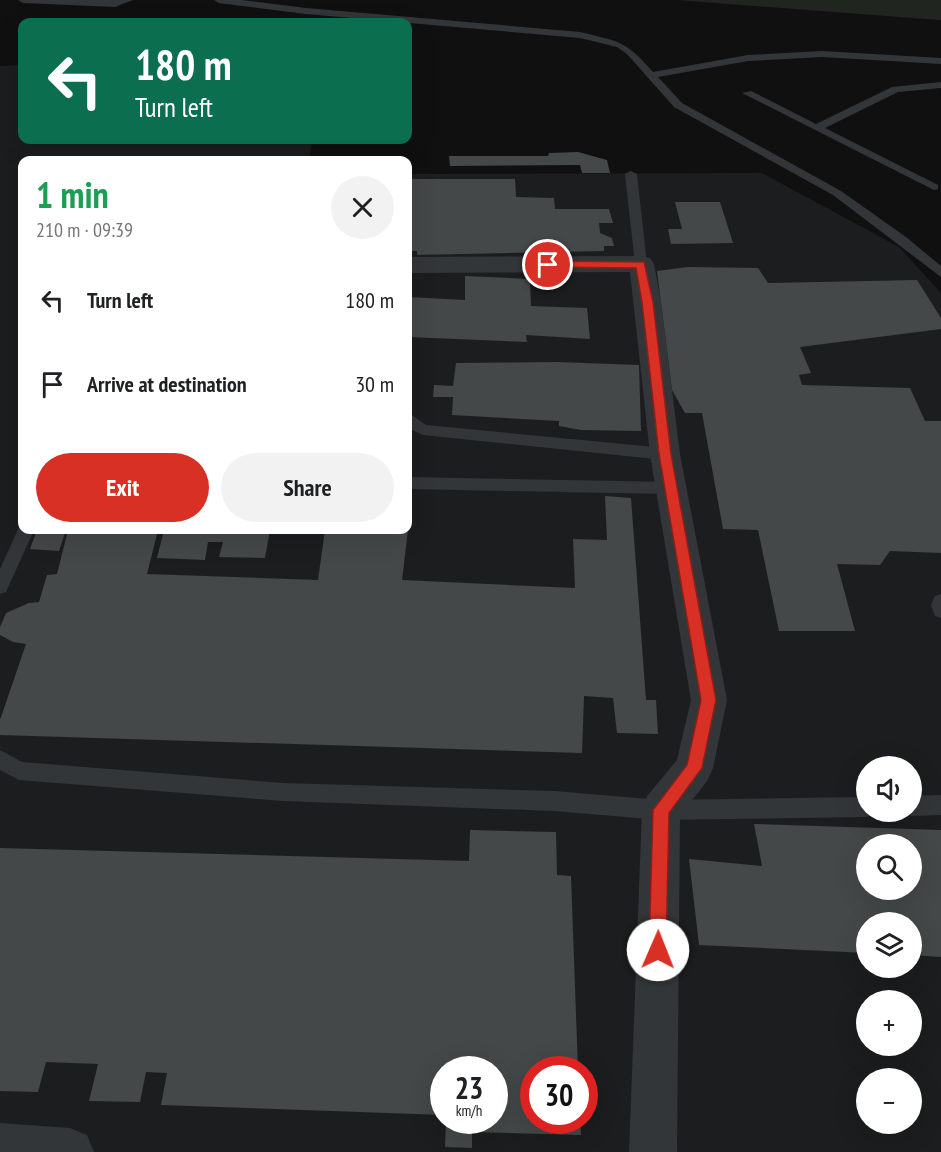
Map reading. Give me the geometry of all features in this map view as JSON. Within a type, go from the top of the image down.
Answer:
[{"type":"street","points":[[412,265],[640,264],[648,302],[665,454],[709,700],[694,768],[661,810],[653,1152]]},
{"type":"street","points":[[0,1147],[70,1152]]},
{"type":"lane","points":[[23,0],[115,4],[128,0]]},
{"type":"lane","points":[[219,0],[386,18]]},
{"type":"lane","points":[[412,20],[580,35],[620,45],[630,52],[685,110],[837,194],[902,240],[941,273]]},
{"type":"lane","points":[[651,75],[748,58],[822,54],[941,61]]},
{"type":"lane","points":[[816,128],[896,89],[941,85]]},
{"type":"lane","points":[[747,93],[937,190],[941,173]]},
{"type":"lane","points":[[631,174],[640,264]]},
{"type":"lane","points":[[412,423],[423,430],[665,454]]},
{"type":"lane","points":[[412,483],[671,488]]},
{"type":"lane","points":[[0,587],[24,534]]},
{"type":"lane","points":[[941,601],[939,605],[941,611]]},
{"type":"lane","points":[[0,759],[19,771],[130,782],[283,792],[554,801],[661,810],[856,807]]},
{"type":"lane","points":[[922,806],[941,806]]},
{"type":"shaded area","points":[[677,0],[941,0],[941,20],[939,20]]},
{"type":"shaded area","points":[[18,65],[18,144],[311,144],[310,156],[18,156],[18,534],[412,534],[412,174],[762,173],[899,247],[941,293],[941,1152],[0,1152],[0,66]]},
{"type":"building","points":[[578,152],[607,160],[610,173],[582,173],[580,165],[450,166],[449,156],[548,156],[549,153]]},
{"type":"building","points":[[412,179],[515,179],[516,197],[554,198],[555,209],[609,209],[613,223],[599,223],[600,233],[612,238],[614,246],[604,246],[604,251],[417,255],[417,251],[412,251]]},
{"type":"building","points":[[675,202],[720,202],[733,243],[671,244],[668,229],[682,229]]},
{"type":"building","points":[[688,267],[758,268],[768,283],[917,280],[941,318],[941,329],[800,347],[811,373],[799,375],[802,385],[910,388],[925,421],[941,421],[941,553],[890,551],[880,565],[837,564],[855,631],[779,631],[758,530],[723,529],[702,413],[685,413],[672,390],[657,271]]},
{"type":"building","points":[[465,276],[530,279],[531,306],[587,308],[590,339],[526,335],[527,342],[412,337],[412,297],[465,300]]},
{"type":"building","points":[[557,362],[639,365],[641,431],[581,430],[559,426],[559,421],[452,415],[453,397],[433,397],[434,385],[453,386],[456,363]]},
{"type":"building","points":[[605,496],[631,498],[646,700],[656,700],[658,734],[617,733],[613,698],[584,696],[582,753],[0,735],[0,720],[26,644],[13,642],[0,635],[0,627],[6,613],[29,603],[39,602],[47,575],[57,574],[67,534],[157,534],[147,574],[318,580],[324,534],[408,534],[402,580],[575,588],[573,539],[607,540]]},
{"type":"building","points":[[36,534],[65,534],[59,551],[30,549]]},
{"type":"building","points":[[163,534],[269,534],[265,558],[219,557],[223,542],[208,542],[205,560],[157,558]]},
{"type":"building","points":[[754,824],[941,830],[941,957],[922,956],[922,912],[856,912],[856,952],[699,945],[689,859],[762,866]]},
{"type":"building","points":[[470,830],[556,832],[557,875],[571,876],[577,1056],[520,1056],[520,1133],[508,1133],[508,1056],[430,1056],[430,1115],[161,1105],[167,1073],[146,1072],[140,1102],[89,1101],[98,1064],[46,1062],[38,1092],[0,1091],[0,848],[469,861]]},
{"type":"building","points":[[445,1134],[472,1134],[472,1148],[445,1147]]},
{"type":"route","points":[[548,265],[640,264],[648,302],[665,454],[709,700],[694,768],[661,810],[658,950]]}]
